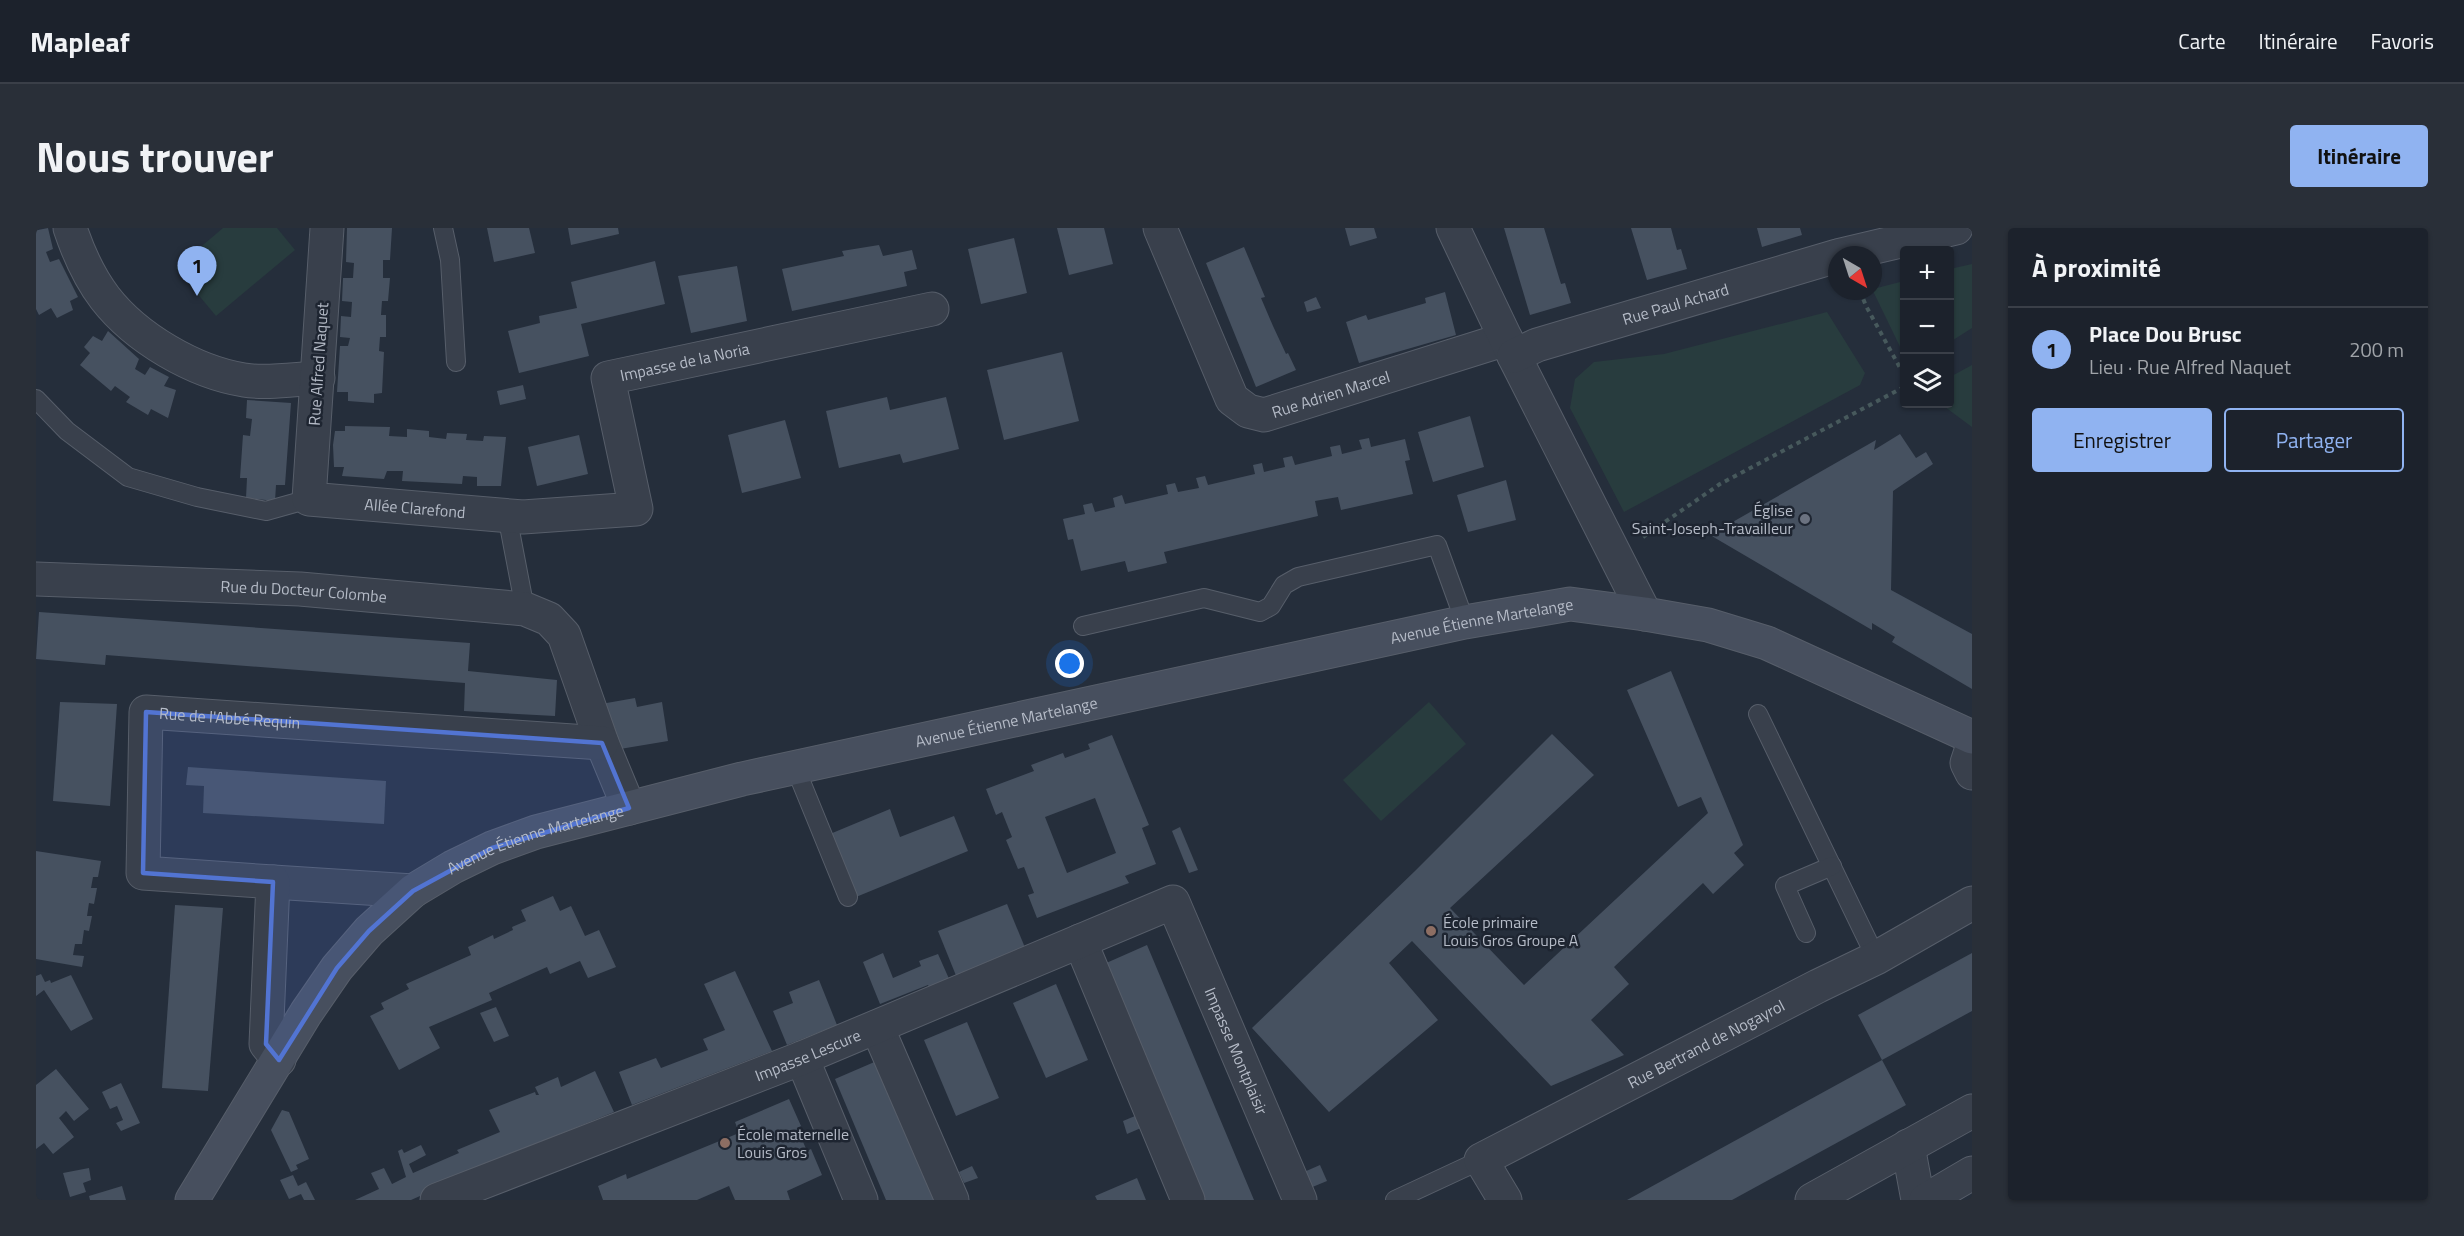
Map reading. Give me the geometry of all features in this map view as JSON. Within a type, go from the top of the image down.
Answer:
[{"type":"street","points":[[70,228],[84,264],[105,298],[134,327],[168,352],[208,370],[246,381],[318,378]]},
{"type":"street","name":"Rue Alfred Naquet","points":[[309,499],[327,228]]},
{"type":"street","name":"Rue Adrien Marcel","points":[[1160,228],[1232,399],[1248,411],[1264,415],[1510,347]]},
{"type":"street","points":[[1453,228],[1510,347],[1645,614]]},
{"type":"street","name":"Rue Paul Achard","points":[[1881,246],[1956,228]]},
{"type":"street","name":"Rue Paul Achard","points":[[1510,347],[1538,345],[1828,259]]},
{"type":"street","name":"Impasse de la Noria","points":[[515,516],[636,509],[608,378],[932,309]]},
{"type":"street","name":"Allée Clarefond","points":[[309,499],[515,516]]},
{"type":"street","name":"Rue du Docteur Colombe","points":[[36,579],[300,589],[525,609],[549,619],[564,635],[602,743]]},
{"type":"street","name":"Avenue Étienne Martelange","points":[[192,1200],[306,1013],[337,968],[369,931],[413,891],[453,867],[492,848],[536,832],[795,767],[1465,622],[1570,604],[1708,625],[1767,643],[1972,737]]},
{"type":"street","name":"Rue de l'Abbé Requin","points":[[273,882],[143,873],[146,712],[602,743]]},
{"type":"street","points":[[602,743],[629,808]]},
{"type":"street","points":[[1972,748],[1968,763],[1972,773]]},
{"type":"street","points":[[279,1060],[266,1044],[273,882],[413,891]]},
{"type":"street","name":"Impasse Lescure","points":[[437,1200],[802,1058],[1173,902]]},
{"type":"street","name":"Impasse Montplaisir","points":[[1173,902],[1300,1200]]},
{"type":"street","name":"Rue Bertrand de Nogayrol","points":[[1481,1160],[1876,958],[1972,903]]},
{"type":"street","points":[[1080,941],[1188,1200]]},
{"type":"street","points":[[877,1027],[952,1200]]},
{"type":"street","points":[[802,1058],[861,1200]]},
{"type":"street","points":[[1812,1200],[1972,1111]]},
{"type":"street","points":[[1908,1146],[1918,1200]]},
{"type":"street","points":[[1481,1160],[1505,1200]]},
{"type":"street","points":[[1926,1200],[1972,1173]]},
{"type":"lane","points":[[443,228],[450,260],[456,362]]},
{"type":"lane","points":[[36,399],[67,431],[128,477],[197,497],[266,511],[309,499]]},
{"type":"lane","points":[[515,516],[525,609]]},
{"type":"lane","points":[[1083,626],[1204,598],[1260,612],[1271,606],[1284,585],[1298,577],[1437,545],[1465,622]]},
{"type":"lane","points":[[1758,714],[1876,958]]},
{"type":"lane","points":[[795,767],[848,897]]},
{"type":"lane","points":[[1806,933],[1785,886],[1832,866]]},
{"type":"lane","points":[[1395,1200],[1481,1160]]},
{"type":"path","points":[[1864,300],[1900,366]]},
{"type":"path","points":[[1616,556],[1720,484],[1900,390]]},
{"type":"highlighted area","points":[[146,712],[602,743],[629,808],[492,848],[413,891],[369,931],[337,968],[279,1060],[266,1044],[273,882],[143,873]]},
{"type":"green space","points":[[223,228],[277,228],[295,250],[216,316],[176,268]]},
{"type":"green space","points":[[1972,264],[1972,328],[1954,339],[1954,300],[1954,268]]},
{"type":"green space","points":[[1900,282],[1900,347],[1877,300],[1882,300],[1882,287]]},
{"type":"green space","points":[[1827,312],[1865,373],[1860,385],[1624,512],[1570,408],[1575,379],[1594,362],[1664,354]]},
{"type":"green space","points":[[1972,365],[1972,427],[1946,408],[1954,408],[1954,375]]},
{"type":"green space","points":[[1429,702],[1466,744],[1381,821],[1343,780]]},
{"type":"building","points":[[36,228],[38,230],[48,228],[53,249],[46,252],[50,262],[59,259],[78,297],[70,301],[73,310],[57,318],[51,308],[39,315],[36,309]]},
{"type":"building","points":[[347,228],[392,228],[390,260],[383,260],[383,278],[390,278],[388,301],[382,301],[381,315],[386,315],[386,337],[380,337],[379,351],[384,352],[382,393],[374,394],[374,403],[348,401],[348,392],[337,392],[340,346],[348,346],[350,338],[340,337],[341,316],[351,317],[352,302],[342,301],[343,278],[353,278],[354,263],[346,262]]},
{"type":"building","points":[[487,228],[529,228],[535,253],[494,262]]},
{"type":"building","points":[[568,228],[618,228],[619,234],[571,245]]},
{"type":"building","points":[[1057,228],[1104,228],[1113,264],[1069,275]]},
{"type":"building","points":[[1345,228],[1374,228],[1377,238],[1350,246]]},
{"type":"building","points":[[1504,228],[1544,228],[1561,284],[1565,283],[1571,303],[1530,315]]},
{"type":"building","points":[[1631,228],[1671,228],[1677,250],[1681,249],[1687,269],[1647,280]]},
{"type":"building","points":[[1757,228],[1800,228],[1802,235],[1762,247]]},
{"type":"building","points":[[1014,238],[1027,293],[981,304],[968,249]]},
{"type":"building","points":[[879,245],[883,256],[912,250],[917,269],[904,272],[907,286],[792,311],[782,269],[844,256],[842,251]]},
{"type":"building","points":[[1244,247],[1265,297],[1261,298],[1286,354],[1288,353],[1296,370],[1256,387],[1206,263]]},
{"type":"building","points":[[655,261],[665,304],[581,324],[589,356],[519,373],[508,331],[540,323],[539,316],[577,308],[571,282]]},
{"type":"building","points":[[737,266],[747,321],[691,333],[678,276]]},
{"type":"building","points":[[1445,292],[1456,335],[1359,363],[1346,322],[1366,315],[1368,320],[1426,303],[1425,298]]},
{"type":"building","points":[[1316,297],[1321,308],[1307,312],[1304,302]]},
{"type":"building","points":[[108,331],[139,359],[135,369],[145,375],[150,367],[169,377],[164,386],[176,390],[168,418],[151,409],[148,415],[126,402],[130,397],[115,386],[111,391],[80,365],[90,353],[84,347],[93,336],[102,341]]},
{"type":"building","points":[[1062,352],[1079,421],[1004,440],[987,370]]},
{"type":"building","points":[[523,385],[526,399],[500,405],[497,391]]},
{"type":"building","points":[[887,397],[890,410],[946,397],[959,449],[903,463],[900,454],[839,468],[826,411]]},
{"type":"building","points":[[247,400],[291,403],[285,485],[276,485],[275,501],[246,498],[247,478],[240,478],[243,435],[250,436],[252,419],[246,418]]},
{"type":"building","points":[[1470,416],[1484,467],[1433,482],[1418,432]]},
{"type":"building","points":[[785,420],[801,478],[742,493],[728,435]]},
{"type":"building","points":[[345,426],[390,427],[389,436],[407,437],[407,429],[429,431],[429,437],[446,439],[447,433],[467,434],[466,440],[483,441],[484,436],[506,437],[501,486],[477,486],[477,477],[463,476],[462,484],[402,481],[403,471],[387,471],[384,479],[342,476],[344,467],[334,467],[333,445],[335,431],[345,431]]},
{"type":"building","name":"Église Saint-Joseph-Travailleur","points":[[1900,434],[1916,458],[1926,452],[1933,464],[1893,491],[1891,590],[1972,634],[1972,689],[1892,642],[1895,637],[1872,623],[1872,630],[1710,535],[1876,440],[1874,450]]},
{"type":"building","points":[[579,435],[588,474],[537,486],[528,447]]},
{"type":"building","points":[[1369,438],[1371,447],[1405,439],[1410,460],[1405,461],[1413,494],[1341,510],[1338,497],[1315,501],[1318,516],[1164,552],[1167,563],[1128,572],[1125,561],[1081,571],[1073,539],[1068,540],[1063,519],[1085,514],[1083,505],[1092,503],[1095,512],[1115,507],[1113,498],[1122,495],[1125,504],[1168,494],[1166,485],[1175,483],[1178,492],[1199,488],[1196,478],[1205,476],[1208,485],[1255,474],[1253,465],[1262,463],[1264,472],[1285,467],[1283,458],[1292,456],[1295,465],[1332,456],[1330,447],[1340,445],[1342,454],[1362,449],[1359,440]]},
{"type":"building","points":[[1506,480],[1516,520],[1468,532],[1457,495]]},
{"type":"building","points":[[39,612],[470,643],[468,671],[557,680],[555,716],[464,711],[465,683],[106,655],[105,665],[36,659]]},
{"type":"building","points":[[1671,671],[1743,845],[1734,853],[1744,865],[1713,894],[1703,883],[1614,967],[1629,984],[1591,1020],[1624,1055],[1551,1086],[1412,941],[1389,963],[1438,1020],[1329,1112],[1252,1028],[1415,871],[1552,734],[1594,775],[1450,908],[1524,985],[1708,813],[1701,797],[1678,807],[1627,690]]},
{"type":"building","points":[[635,698],[637,707],[662,702],[668,741],[620,749],[601,704]]},
{"type":"building","points":[[60,702],[117,704],[110,806],[53,801]]},
{"type":"building","points":[[1112,735],[1149,825],[1142,828],[1156,864],[1125,876],[1129,883],[1037,918],[1028,895],[1034,893],[1024,867],[1018,869],[1006,840],[1012,837],[1002,812],[996,815],[986,789],[1034,771],[1031,765],[1063,753],[1065,758],[1090,749],[1088,744]],"holes":[[[1095,798],[1116,853],[1067,873],[1045,817]]]},
{"type":"building","points":[[188,767],[386,781],[384,824],[203,813],[204,786],[186,785]]},
{"type":"building","points":[[890,809],[900,837],[954,816],[968,851],[856,897],[830,834]]},
{"type":"building","points":[[1180,827],[1198,870],[1189,873],[1172,831]]},
{"type":"building","points":[[36,851],[101,861],[98,877],[93,877],[91,888],[97,888],[94,904],[89,903],[87,916],[92,916],[89,931],[84,930],[82,944],[75,944],[73,955],[84,956],[82,967],[36,959]]},
{"type":"building","points":[[553,896],[560,911],[571,906],[585,936],[599,930],[616,967],[588,978],[580,961],[550,974],[547,967],[489,993],[492,1000],[429,1027],[440,1048],[399,1070],[370,1016],[384,1009],[381,1003],[409,989],[406,984],[471,955],[468,947],[493,935],[494,939],[513,930],[512,927],[526,921],[521,910]]},
{"type":"building","points":[[1007,904],[1026,950],[957,978],[938,931]]},
{"type":"building","points":[[175,905],[223,908],[208,1091],[162,1088]]},
{"type":"building","points":[[1147,945],[1254,1200],[1205,1200],[1139,1041],[1137,1041],[1104,964]]},
{"type":"building","points":[[883,953],[893,978],[921,966],[919,961],[938,954],[950,981],[930,989],[928,985],[880,1004],[863,962]]},
{"type":"building","points":[[1972,953],[1972,1011],[1882,1060],[1858,1015]]},
{"type":"building","points":[[735,971],[772,1051],[632,1105],[619,1072],[656,1058],[661,1068],[708,1050],[703,1039],[725,1030],[704,984]]},
{"type":"building","points":[[41,974],[45,982],[50,980],[51,983],[71,975],[93,1019],[71,1031],[44,990],[36,996],[36,976]]},
{"type":"building","points":[[819,980],[837,1025],[787,1045],[773,1011],[793,1003],[789,992]]},
{"type":"building","points":[[1056,984],[1088,1060],[1046,1078],[1013,1003]]},
{"type":"building","points":[[496,1007],[509,1036],[494,1042],[480,1013]]},
{"type":"building","points":[[967,1022],[999,1098],[956,1116],[924,1040]]},
{"type":"building","points":[[879,1060],[935,1200],[886,1200],[835,1079]]},
{"type":"building","points":[[1882,1060],[1906,1105],[1732,1200],[1627,1200]]},
{"type":"building","points":[[56,1069],[89,1109],[74,1121],[66,1111],[59,1118],[74,1137],[53,1154],[44,1143],[36,1149],[36,1085]]},
{"type":"building","points":[[595,1071],[614,1112],[411,1200],[355,1200],[379,1189],[371,1173],[384,1168],[392,1184],[406,1177],[398,1151],[402,1149],[404,1153],[421,1145],[426,1155],[409,1164],[413,1173],[459,1153],[457,1150],[500,1132],[489,1110],[535,1092],[539,1095],[535,1087],[558,1077],[561,1087]]},
{"type":"building","points":[[121,1083],[140,1123],[121,1131],[116,1123],[123,1120],[117,1106],[110,1109],[102,1092]]},
{"type":"building","points":[[789,1099],[801,1126],[797,1128],[807,1151],[811,1149],[822,1175],[787,1191],[790,1200],[735,1200],[729,1186],[697,1200],[603,1200],[598,1186],[626,1174],[627,1179],[739,1133],[735,1122]]},
{"type":"building","points":[[282,1110],[289,1112],[309,1159],[296,1165],[298,1169],[291,1172],[271,1130]]},
{"type":"building","points":[[1135,1116],[1141,1128],[1127,1134],[1123,1121]]},
{"type":"building","points":[[1320,1165],[1327,1181],[1310,1188],[1304,1172]]},
{"type":"building","points":[[972,1166],[978,1178],[964,1183],[959,1172]]},
{"type":"building","points":[[89,1168],[91,1180],[83,1183],[86,1192],[70,1197],[63,1173]]},
{"type":"building","points":[[293,1175],[298,1186],[306,1182],[315,1200],[304,1200],[301,1194],[289,1199],[280,1180]]},
{"type":"building","points":[[1137,1178],[1146,1200],[1097,1200],[1095,1196]]},
{"type":"building","points":[[122,1186],[126,1200],[90,1200],[89,1196]]},
{"type":"place","name":"Place Dou Brusc","points":[[197,296]]},
{"type":"place","name":"Église Saint-Joseph-Travailleur","points":[[1805,519]]},
{"type":"place","name":"École primaire Louis Gros Groupe A","points":[[1431,931]]},
{"type":"place","name":"École maternelle Louis Gros","points":[[725,1143]]}]
